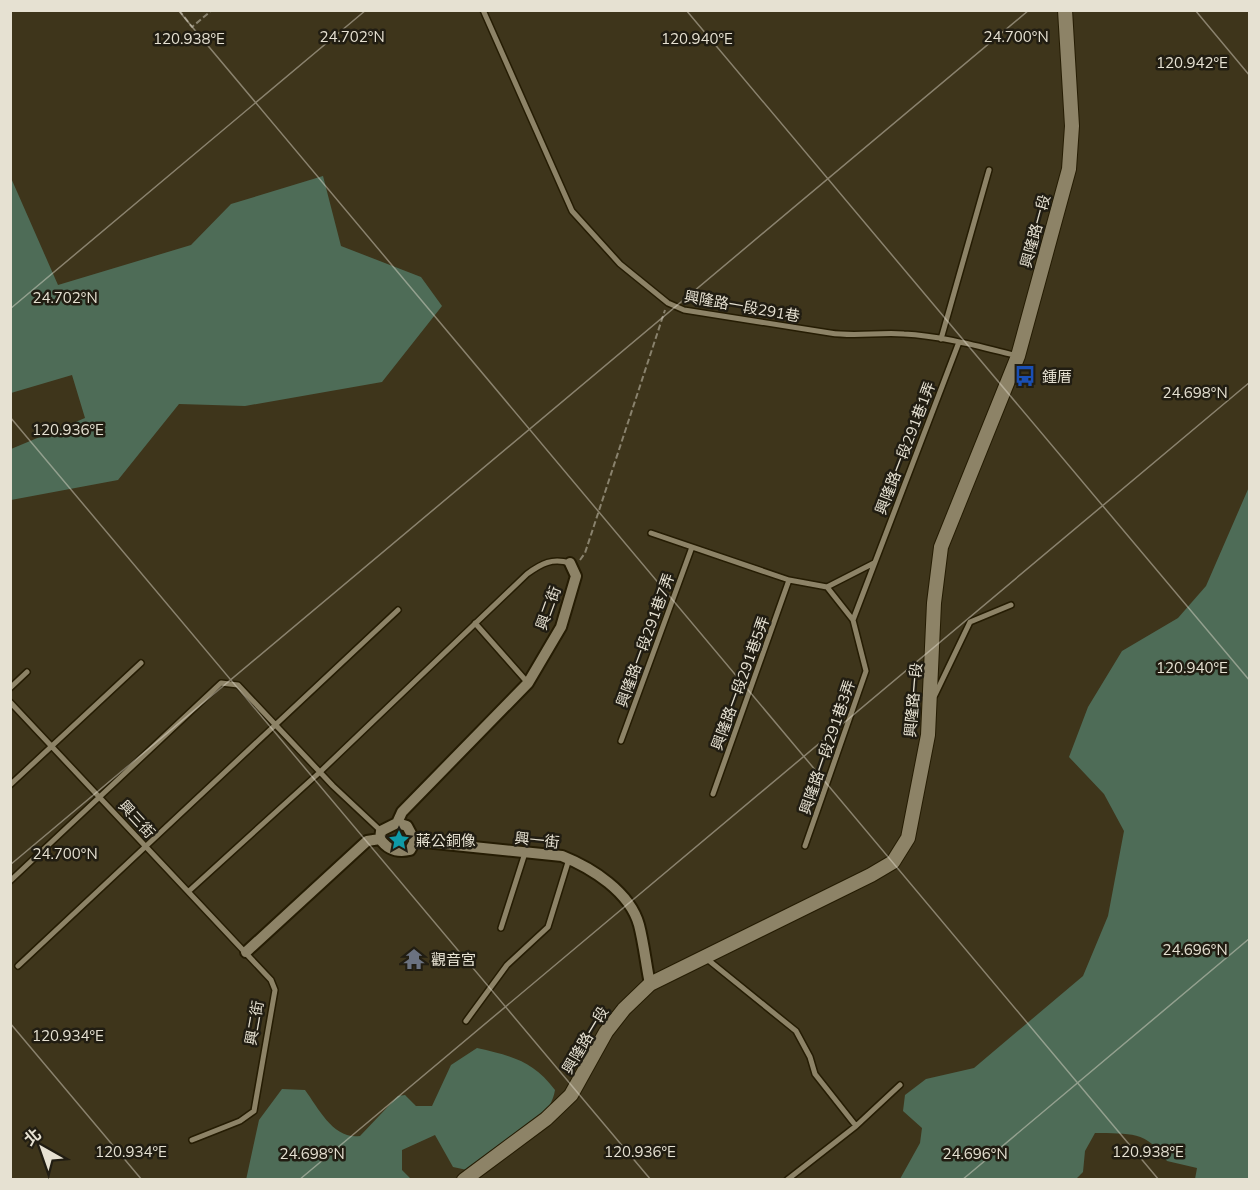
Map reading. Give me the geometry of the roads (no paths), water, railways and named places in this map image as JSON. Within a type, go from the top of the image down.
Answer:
[{"type":"street","name":"興隆路一段","points":[[464,1179],[546,1119],[571,1095],[606,1032],[624,1009],[650,984],[892,862],[908,838],[928,735],[934,603],[941,548],[1018,356],[1069,169],[1072,126],[1065,10]]},
{"type":"street","name":"興二街","points":[[397,823],[402,812],[528,683],[561,627],[576,576],[572,566]]},
{"type":"street","points":[[246,952],[368,841],[397,823],[407,826],[415,841],[410,850],[400,853],[389,849],[381,835]]},
{"type":"street","name":"興一街","points":[[415,841],[525,853],[569,859],[584,864],[606,881],[632,909],[639,923],[650,984]]},
{"type":"lane","name":"興隆路一段291巷","points":[[483,10],[572,211],[620,264],[668,303],[684,310],[839,335],[904,334],[959,342],[1018,356]]},
{"type":"lane","points":[[941,339],[989,170]]},
{"type":"lane","name":"興隆路一段291巷1弄","points":[[852,620],[959,342]]},
{"type":"lane","points":[[651,533],[789,580],[827,587],[874,563]]},
{"type":"lane","name":"興隆路一段291巷7弄","points":[[621,741],[692,547]]},
{"type":"lane","points":[[189,891],[320,772],[475,623],[542,563],[557,560],[572,566]]},
{"type":"lane","name":"興隆路一段291巷5弄","points":[[713,794],[789,580]]},
{"type":"lane","points":[[827,587],[852,620]]},
{"type":"lane","points":[[930,704],[970,622],[1011,605]]},
{"type":"lane","points":[[18,966],[398,610]]},
{"type":"lane","name":"興隆路一段291巷3弄","points":[[805,846],[866,671],[852,620]]},
{"type":"lane","points":[[475,623],[528,683]]},
{"type":"lane","points":[[10,785],[141,663]]},
{"type":"lane","points":[[10,688],[27,672]]},
{"type":"lane","points":[[10,881],[221,682],[238,684],[381,835]]},
{"type":"lane","name":"興三街","points":[[10,702],[246,952]]},
{"type":"lane","points":[[501,928],[525,853]]},
{"type":"lane","points":[[466,1022],[507,965],[548,927],[569,859]]},
{"type":"lane","name":"興二街","points":[[192,1140],[240,1121],[254,1111],[275,990],[271,980],[246,952]]},
{"type":"lane","points":[[705,958],[796,1031],[810,1057],[815,1074],[856,1126]]},
{"type":"lane","points":[[787,1179],[856,1126],[900,1085]]},
{"type":"place","name":"鍾厝","points":[[1025,376]]},
{"type":"place","name":"蔣公銅像","points":[[399,840]]},
{"type":"place","name":"觀音宮","points":[[414,959]]}]
